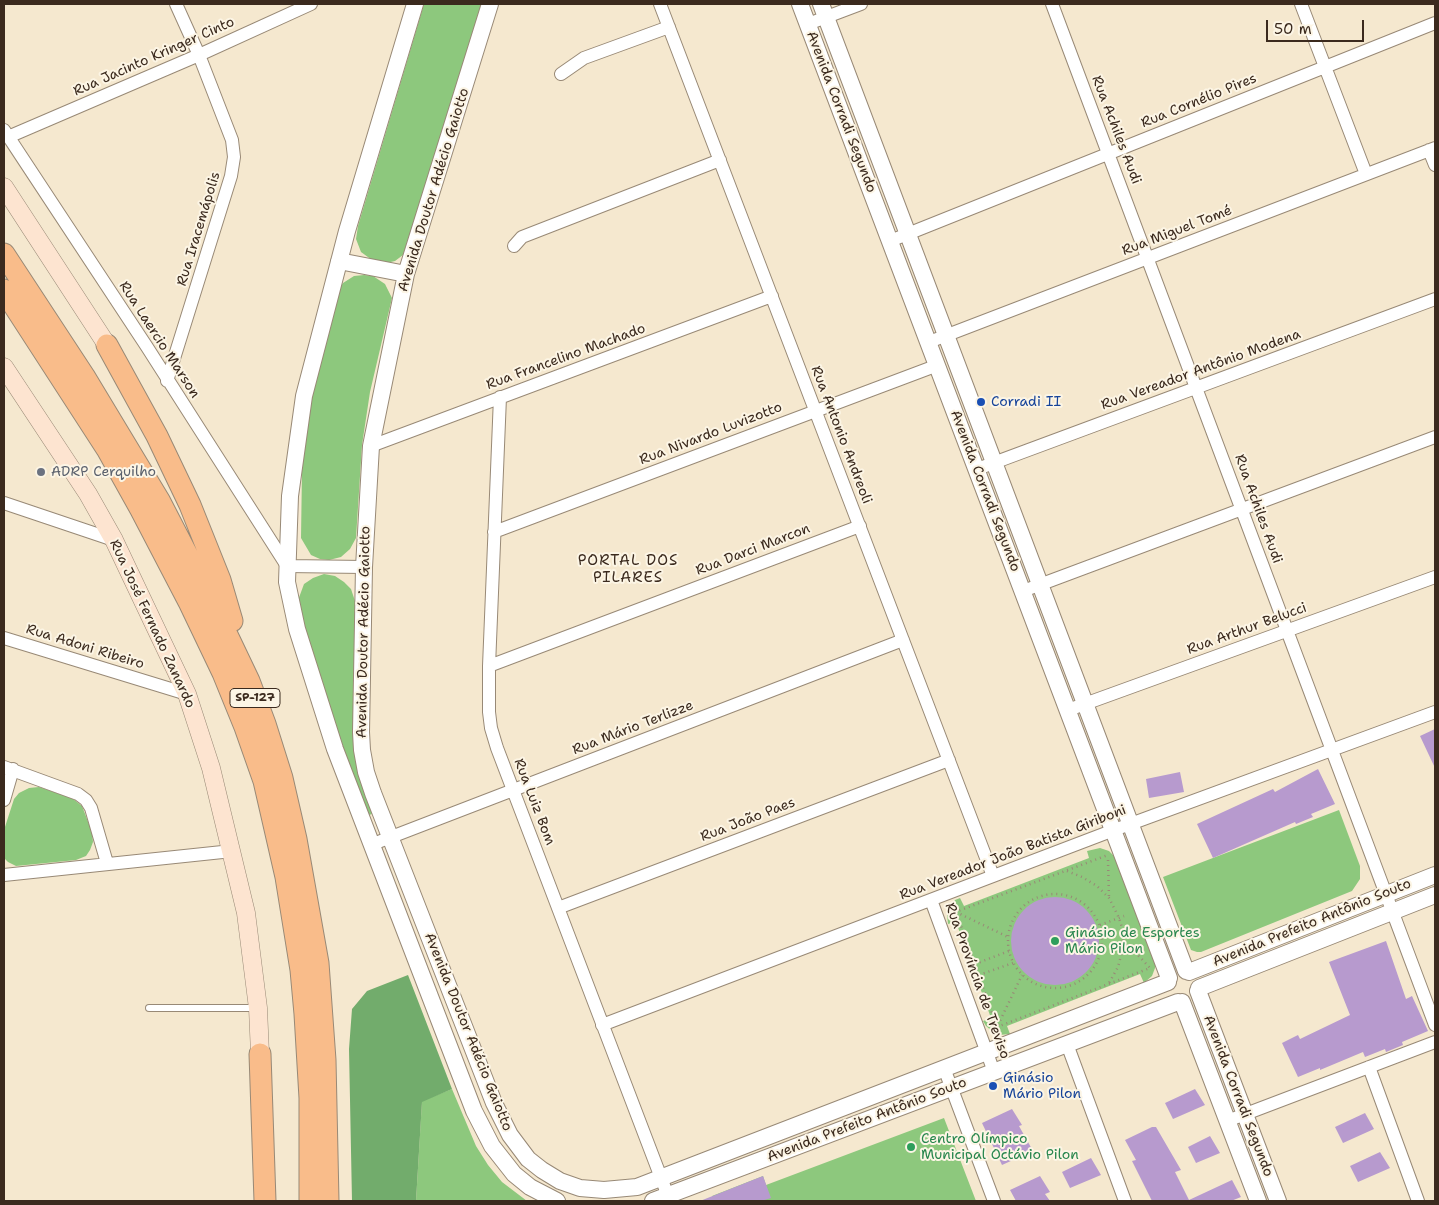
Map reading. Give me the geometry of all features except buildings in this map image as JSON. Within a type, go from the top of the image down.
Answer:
[{"type":"highway","name":"SP-127","points":[[4,254],[84,376],[160,502],[207,593],[249,681],[265,724],[282,778],[306,891],[316,954],[325,1060],[328,1201]]},
{"type":"highway","name":"SP-127","points":[[4,290],[107,449],[141,510],[223,673],[264,781],[286,877],[301,970],[310,1098],[310,1201]]},
{"type":"highway","points":[[107,345],[157,436],[190,505],[220,580],[249,681]]},
{"type":"highway","points":[[260,1054],[265,1201]]},
{"type":"main road","points":[[4,187],[107,345]]},
{"type":"main road","name":"Rua José Fernado Zanardo","points":[[4,367],[88,494],[114,540],[187,694],[211,768],[246,913],[258,1008],[260,1054]]},
{"type":"street","name":"Rua Iracemápolis","points":[[167,381],[231,176],[234,157],[232,140],[199,55],[176,4]]},
{"type":"street","name":"Rua Jacinto Kringer Cinto","points":[[6,134],[199,55],[311,4]]},
{"type":"street","name":"Avenida Doutor Adécio Gaiotto","points":[[415,4],[346,231],[304,396],[290,496],[288,582],[297,628],[335,749],[483,1129],[492,1146],[514,1174],[530,1187],[557,1201]]},
{"type":"street","name":"Avenida Doutor Adécio Gaiotto","points":[[490,4],[406,274],[371,446],[364,568],[362,750],[366,772],[373,793],[494,1102],[510,1135],[520,1150],[542,1170],[560,1181],[580,1188],[626,1189],[638,1187],[660,1178]]},
{"type":"street","name":"Rua Antonio Andreoli","points":[[660,4],[993,876]]},
{"type":"street","name":"Avenida Corradi Segundo","points":[[800,4],[1114,830],[1169,980]]},
{"type":"street","points":[[808,24],[824,10],[861,4]]},
{"type":"street","name":"Rua Achiles Audi","points":[[1052,4],[1435,1025]]},
{"type":"street","points":[[1301,4],[1366,174]]},
{"type":"street","name":"Avenida Corradi Segundo","points":[[824,10],[1187,971]]},
{"type":"street","name":"Rua Cornélio Pires","points":[[890,241],[1435,23]]},
{"type":"street","points":[[561,74],[584,58],[669,27]]},
{"type":"street","name":"Rua Laercio Marson","points":[[6,134],[147,347],[287,566]]},
{"type":"street","points":[[1432,149],[1435,165]]},
{"type":"street","name":"Rua Miguel Tomé","points":[[929,342],[1432,149]]},
{"type":"street","points":[[514,246],[522,237],[720,160]]},
{"type":"street","points":[[339,261],[406,274]]},
{"type":"street","name":"Rua Francelino Machado","points":[[371,446],[772,296]]},
{"type":"street","name":"Rua Vereador Antônio Modena","points":[[977,469],[1435,299]]},
{"type":"street","name":"Rua Nivardo Luvizotto","points":[[494,532],[938,365]]},
{"type":"street","name":"Rua Luiz Bom","points":[[500,398],[489,666],[491,728],[660,1178],[660,1199]]},
{"type":"street","points":[[1023,591],[1435,437]]},
{"type":"street","points":[[4,502],[114,540]]},
{"type":"street","name":"Rua Darci Marcon","points":[[489,666],[860,526]]},
{"type":"street","points":[[287,566],[364,568]]},
{"type":"street","name":"Rua Arthur Belucci","points":[[1068,710],[1435,577]]},
{"type":"street","name":"Rua Adoni Ribeiro","points":[[4,638],[187,694]]},
{"type":"street","name":"Rua Mário Terlizze","points":[[373,844],[903,640]]},
{"type":"street","name":"Rua Vereador João Batista Giriboni","points":[[602,1025],[1114,830],[1435,712]]},
{"type":"street","name":"Rua João Paes","points":[[558,908],[949,760]]},
{"type":"street","points":[[4,800],[8,768],[78,794],[86,800],[91,808],[107,863]]},
{"type":"street","points":[[4,875],[232,851]]},
{"type":"street","name":"Avenida Prefeito Antônio Souto","points":[[1187,971],[1435,875]]},
{"type":"street","name":"Avenida Prefeito Antônio Souto","points":[[1198,989],[1435,895]]},
{"type":"street","name":"Rua Província de Treviso","points":[[931,900],[994,1072]]},
{"type":"street","points":[[1187,971],[1197,978],[1198,989],[1194,998],[1180,1002],[1170,996],[1167,987],[1169,980],[1176,972],[1187,971]]},
{"type":"street","name":"Avenida Prefeito Antônio Souto","points":[[660,1178],[1169,980]]},
{"type":"street","name":"Avenida Corradi Segundo","points":[[1198,989],[1278,1201]]},
{"type":"street","name":"Avenida Corradi Segundo","points":[[1180,1002],[1258,1201]]},
{"type":"street","name":"Avenida Prefeito Antônio Souto","points":[[660,1199],[1180,1002]]},
{"type":"street","points":[[1227,1121],[1435,1042]]},
{"type":"street","points":[[1067,1044],[1125,1201]]},
{"type":"street","points":[[1369,1067],[1418,1201]]},
{"type":"street","points":[[944,1068],[994,1201]]},
{"type":"lane","points":[[149,1008],[258,1008]]},
{"type":"path","points":[[938,918],[1108,854],[1109,898]]},
{"type":"path","points":[[1065,871],[1090,881],[1109,898],[1120,918],[1123,938],[1121,958],[1109,984]]},
{"type":"path","points":[[949,893],[997,1027]]},
{"type":"path","points":[[1060,894],[1080,901],[1089,907],[1100,925],[1102,940],[1100,956],[1089,974],[1081,981],[1061,988],[1040,986],[1022,975],[1013,963],[1009,952],[1008,937],[1013,921],[1022,908],[1039,897],[1060,894]]},
{"type":"path","points":[[956,912],[1008,937]]},
{"type":"path","points":[[1100,925],[1124,916]]},
{"type":"path","points":[[997,1027],[1150,968],[1123,938]]},
{"type":"path","points":[[975,964],[1009,952]]},
{"type":"path","points":[[979,975],[1013,963]]},
{"type":"path","points":[[997,1027],[1022,975]]},
{"type":"green space","points":[[424,4],[483,4],[403,255],[395,261],[382,264],[361,252],[356,239],[358,226]]},
{"type":"green space","points":[[354,276],[373,276],[385,284],[392,298],[370,392],[362,445],[356,538],[350,549],[341,557],[329,560],[320,559],[311,555],[301,538],[302,470],[312,392],[337,292],[343,283]]},
{"type":"green space","points":[[324,574],[335,576],[344,582],[351,589],[355,601],[357,750],[372,814],[369,815],[346,758],[297,603],[304,584]]},
{"type":"green space","points":[[39,787],[72,798],[82,806],[92,832],[93,842],[86,856],[76,860],[16,866],[4,858],[4,830],[14,799],[19,793],[29,788]]},
{"type":"green space","points":[[1339,810],[1360,866],[1360,879],[1352,891],[1201,952],[1191,950],[1163,877]]},
{"type":"green space","points":[[1100,848],[1109,851],[1116,858],[1155,963],[1152,976],[1144,983],[1140,974],[1007,1026],[1010,1034],[999,1035],[994,1033],[983,1021],[991,1018],[956,922],[948,924],[948,909],[955,900],[960,898],[964,906],[1089,858],[1087,851]]},
{"type":"green space","points":[[408,975],[452,1089],[422,1102],[416,1201],[352,1201],[349,1049],[352,1009],[367,991]]},
{"type":"green space","points":[[452,1089],[476,1146],[488,1165],[502,1182],[527,1201],[416,1201],[422,1101]]},
{"type":"green space","name":"Centro Olímpico Municipal Octávio Pilon","points":[[944,1118],[976,1201],[715,1201],[712,1196],[763,1176],[766,1185]]},
{"type":"place","name":"Corradi II","points":[[981,402]]},
{"type":"place","name":"ADRP Cerquilho","points":[[41,472]]},
{"type":"place","name":"Ginásio de Esportes Mário Pilon","points":[[1055,941]]},
{"type":"place","name":"Ginásio Mário Pilon","points":[[993,1086]]},
{"type":"place","name":"Centro Olímpico Municipal Octávio Pilon","points":[[911,1147]]},
{"type":"district","name":"PORTAL DOS PILARES","points":[[628,570]]}]
